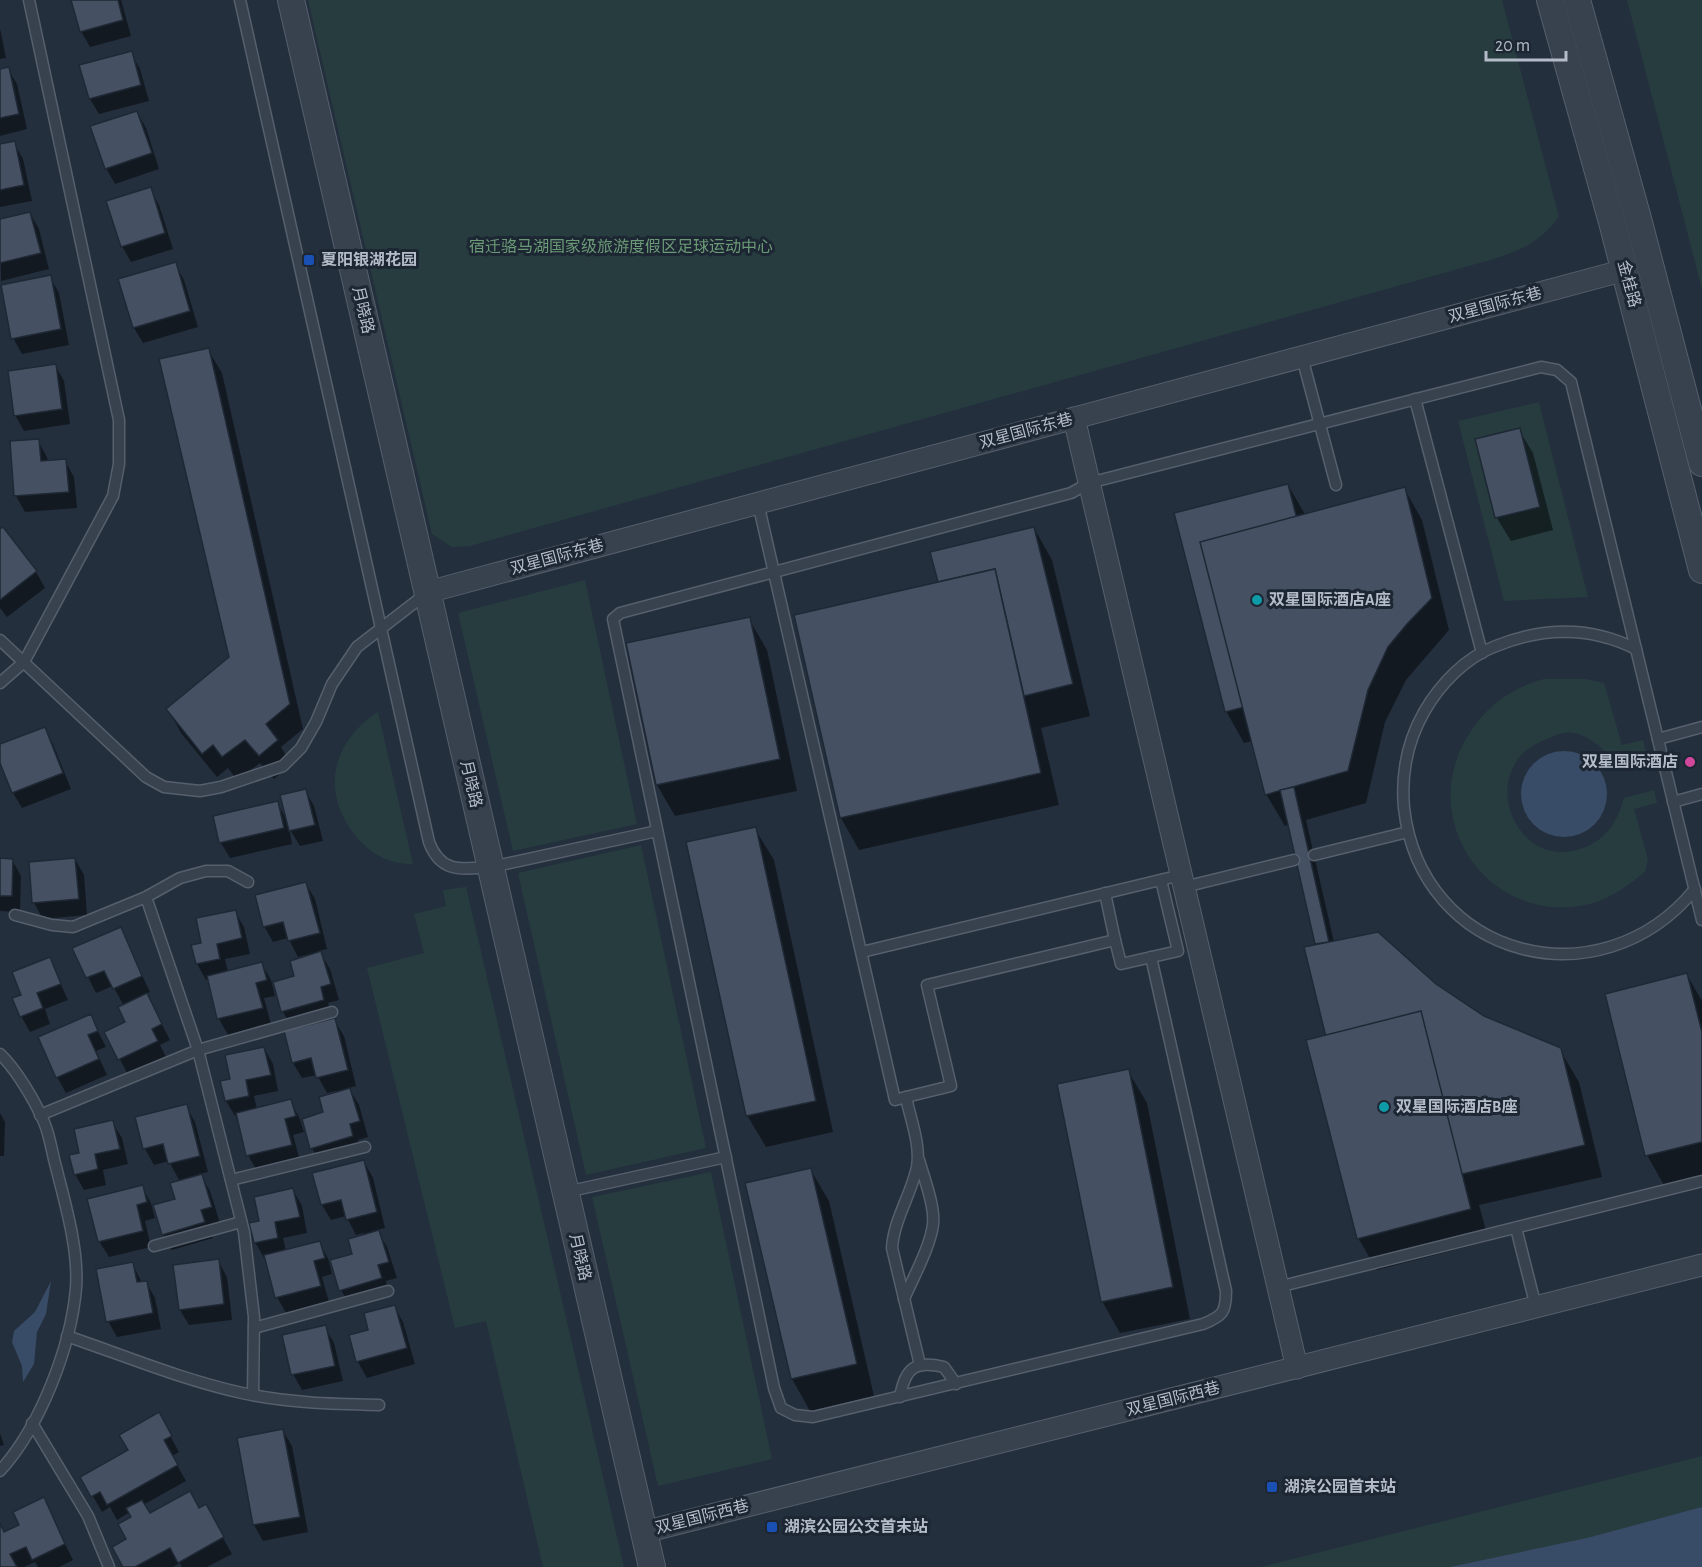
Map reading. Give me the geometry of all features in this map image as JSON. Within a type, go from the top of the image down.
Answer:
[{"type":"street","name":"月晓路","points":[[291,0],[652,1567]]},
{"type":"street","name":"金桂路","points":[[1550,0],[1625,270],[1702,570]]},
{"type":"street","name":"金桂路","points":[[1577,0],[1640,226],[1702,463]]},
{"type":"street","name":"双星国际东巷","points":[[428,592],[1625,270]]},
{"type":"street","points":[[1074,418],[1175,880],[1297,1368]]},
{"type":"street","name":"双星国际西巷","points":[[644,1532],[1702,1265]]},
{"type":"lane","points":[[0,683],[24,662],[113,496],[119,464],[119,420],[29,0]]},
{"type":"lane","points":[[240,0],[429,842],[434,854],[446,866],[463,869],[491,867],[657,831]]},
{"type":"lane","points":[[1302,357],[1336,485]]},
{"type":"lane","points":[[1151,957],[1226,1291],[1226,1308],[1216,1319],[1203,1324],[813,1417],[795,1415],[781,1408],[774,1388],[613,619],[620,613],[1071,493],[1089,483],[1541,367],[1557,370],[1571,382],[1702,920]]},
{"type":"lane","points":[[1414,399],[1482,653]]},
{"type":"lane","points":[[758,503],[895,1100],[951,1086],[927,985],[1115,940]]},
{"type":"lane","points":[[0,640],[146,777],[164,787],[200,791],[231,784],[284,766],[301,748],[316,722],[332,684],[357,647],[428,592]]},
{"type":"lane","points":[[1636,649],[1608,637],[1572,631],[1543,632],[1518,637],[1482,653],[1449,678],[1431,699],[1408,746],[1404,773],[1404,800],[1408,832],[1414,853],[1441,898],[1482,932],[1530,952],[1584,954],[1609,949],[1657,926],[1680,907],[1695,889]]},
{"type":"lane","points":[[1658,739],[1702,727]]},
{"type":"lane","points":[[1673,802],[1702,795]]},
{"type":"lane","points":[[1314,855],[1408,832]]},
{"type":"lane","points":[[862,952],[1105,893],[1294,860]]},
{"type":"lane","points":[[15,915],[52,925],[73,927],[146,897],[180,878],[206,871],[228,872],[248,882]]},
{"type":"lane","points":[[1105,893],[1121,964],[1178,951],[1175,880]]},
{"type":"lane","points":[[146,897],[198,1050],[241,1222],[254,1317],[252,1395]]},
{"type":"lane","points":[[40,1115],[198,1050],[332,1012]]},
{"type":"lane","points":[[0,1054],[12,1065],[45,1123],[66,1206],[74,1253],[76,1287],[68,1336],[61,1361],[32,1423],[11,1459],[0,1471]]},
{"type":"lane","points":[[904,1299],[933,1225],[933,1216],[906,1097]]},
{"type":"lane","points":[[231,1180],[365,1147]]},
{"type":"lane","points":[[917,1149],[917,1166],[893,1234],[892,1248],[920,1365]]},
{"type":"lane","points":[[566,1192],[726,1157]]},
{"type":"lane","points":[[1278,1287],[1702,1181]]},
{"type":"lane","points":[[153,1246],[241,1222]]},
{"type":"lane","points":[[1516,1227],[1536,1307]]},
{"type":"lane","points":[[254,1328],[388,1291]]},
{"type":"lane","points":[[68,1336],[156,1368],[252,1395],[317,1404],[379,1405]]},
{"type":"lane","points":[[900,1397],[903,1379],[913,1367],[927,1363],[944,1367],[956,1384]]},
{"type":"lane","points":[[32,1423],[88,1516],[109,1567]]},
{"type":"green space","name":"宿迁骆马湖国家级旅游度假区足球运动中心","points":[[308,0],[1502,0],[1559,217],[1529,245],[1490,260],[470,546],[452,547],[432,534]]},
{"type":"green space","points":[[1627,0],[1702,0],[1702,289]]},
{"type":"green space","points":[[1539,402],[1588,597],[1504,601],[1458,421]]},
{"type":"green space","points":[[585,580],[637,824],[513,851],[458,613]]},
{"type":"green space","points":[[1544,679],[1586,679],[1604,683],[1622,745],[1643,740],[1646,752],[1614,760],[1592,740],[1578,734],[1562,733],[1524,752],[1512,771],[1507,792],[1511,813],[1521,832],[1537,846],[1558,852],[1583,848],[1599,840],[1610,829],[1624,798],[1654,790],[1657,803],[1634,809],[1648,859],[1645,872],[1626,887],[1590,904],[1554,907],[1521,900],[1493,883],[1471,860],[1457,832],[1451,800],[1454,767],[1469,734],[1484,714],[1501,699],[1521,687]]},
{"type":"green space","points":[[378,712],[413,864],[388,860],[366,847],[343,817],[337,800],[336,767],[342,752],[350,737]]},
{"type":"green space","points":[[641,845],[706,1148],[586,1175],[518,873]]},
{"type":"green space","points":[[466,887],[624,1567],[543,1567],[486,1321],[455,1328],[367,968],[424,953],[414,914],[446,906],[443,890]]},
{"type":"green space","points":[[711,1172],[772,1459],[658,1486],[592,1197]]},
{"type":"green space","points":[[1702,1456],[1702,1567],[1261,1567]]},
{"type":"water","points":[[1564,751],[1580,755],[1594,764],[1603,778],[1607,794],[1603,810],[1594,824],[1580,833],[1564,837],[1548,833],[1534,824],[1525,810],[1521,794],[1525,778],[1534,764],[1548,755]]},
{"type":"water","points":[[51,1281],[46,1314],[37,1332],[34,1364],[23,1382],[22,1366],[12,1342],[14,1331],[35,1312]]},
{"type":"water","points":[[1702,1507],[1702,1567],[1450,1567],[1587,1538]]},
{"type":"building","points":[[71,0],[118,0],[123,20],[80,32]]},
{"type":"building","points":[[132,51],[141,85],[89,99],[79,65]]},
{"type":"building","points":[[9,67],[19,114],[0,118],[0,69]]},
{"type":"building","points":[[137,111],[152,153],[105,169],[90,126]]},
{"type":"building","points":[[15,141],[24,185],[0,190],[0,144]]},
{"type":"building","points":[[151,187],[165,233],[121,247],[106,201]]},
{"type":"building","points":[[30,212],[41,253],[0,263],[0,219]]},
{"type":"building","points":[[176,262],[190,311],[133,328],[118,279]]},
{"type":"building","points":[[51,275],[61,329],[11,339],[1,285]]},
{"type":"building","points":[[209,348],[290,704],[266,724],[278,740],[259,756],[245,740],[222,757],[213,745],[202,754],[166,709],[229,657],[159,359]]},
{"type":"building","points":[[56,364],[62,409],[14,416],[8,371]]},
{"type":"building","points":[[1520,428],[1540,507],[1495,518],[1475,439]]},
{"type":"building","points":[[39,439],[41,461],[66,459],[69,492],[14,496],[10,441]]},
{"type":"building","name":"双星国际酒店A座","points":[[1288,484],[1339,683],[1225,712],[1174,513]]},
{"type":"building","points":[[1405,487],[1432,598],[1388,647],[1368,690],[1348,771],[1265,795],[1200,542]]},
{"type":"building","points":[[3,527],[37,571],[0,600],[0,529]]},
{"type":"building","points":[[1034,527],[1073,684],[1024,696],[995,569],[938,582],[930,552]]},
{"type":"building","points":[[995,569],[1041,773],[840,818],[794,615]]},
{"type":"building","points":[[750,617],[780,759],[656,785],[626,643]]},
{"type":"building","points":[[45,727],[63,773],[12,793],[0,763],[0,744]]},
{"type":"building","points":[[1294,787],[1329,942],[1315,944],[1280,790]]},
{"type":"building","points":[[306,789],[315,825],[289,831],[280,795]]},
{"type":"building","points":[[278,801],[284,828],[219,843],[213,816]]},
{"type":"building","points":[[756,827],[816,1101],[746,1116],[686,842]]},
{"type":"building","points":[[0,858],[13,859],[12,896],[0,896]]},
{"type":"building","points":[[75,858],[79,899],[32,903],[29,862]]},
{"type":"building","points":[[306,882],[320,933],[288,941],[283,922],[263,927],[255,895]]},
{"type":"building","points":[[236,910],[242,938],[217,944],[220,959],[196,964],[191,945],[201,943],[196,918]]},
{"type":"building","points":[[121,927],[142,976],[113,989],[104,971],[86,978],[72,948]]},
{"type":"building","points":[[1378,932],[1436,984],[1484,1016],[1561,1048],[1585,1145],[1365,1197],[1304,947]]},
{"type":"building","points":[[321,951],[331,984],[321,987],[324,1000],[281,1012],[273,982],[294,976],[290,961]]},
{"type":"building","points":[[50,957],[61,984],[37,993],[43,1008],[20,1017],[12,998],[21,995],[12,972]]},
{"type":"building","points":[[262,962],[267,980],[256,983],[263,1008],[217,1019],[207,976]]},
{"type":"building","points":[[1687,973],[1702,1032],[1702,1142],[1645,1156],[1605,994]]},
{"type":"building","points":[[147,993],[162,1024],[152,1029],[158,1041],[118,1060],[104,1032],[125,1022],[118,1007]]},
{"type":"building","name":"双星国际酒店B座","points":[[1421,1011],[1471,1209],[1357,1239],[1306,1040]]},
{"type":"building","points":[[91,1014],[98,1031],[88,1035],[99,1059],[56,1078],[38,1037]]},
{"type":"building","points":[[335,1018],[348,1070],[316,1078],[311,1058],[292,1063],[284,1031]]},
{"type":"building","points":[[264,1047],[271,1075],[246,1080],[249,1096],[225,1101],[220,1081],[230,1079],[225,1055]]},
{"type":"building","points":[[1129,1069],[1173,1287],[1101,1302],[1057,1084]]},
{"type":"building","points":[[350,1088],[360,1121],[350,1124],[353,1136],[310,1149],[302,1119],[323,1112],[319,1097]]},
{"type":"building","points":[[291,1099],[296,1116],[285,1119],[292,1145],[246,1156],[236,1113]]},
{"type":"building","points":[[187,1104],[200,1156],[168,1164],[163,1144],[143,1149],[135,1117]]},
{"type":"building","points":[[113,1120],[120,1149],[95,1154],[98,1169],[74,1175],[69,1155],[79,1153],[74,1129]]},
{"type":"building","points":[[364,1160],[377,1212],[346,1220],[341,1200],[321,1205],[312,1173]]},
{"type":"building","points":[[811,1168],[857,1364],[791,1379],[745,1183]]},
{"type":"building","points":[[202,1174],[212,1207],[201,1210],[205,1222],[162,1235],[153,1205],[175,1199],[170,1183]]},
{"type":"building","points":[[143,1185],[147,1202],[137,1205],[143,1231],[98,1242],[87,1199]]},
{"type":"building","points":[[293,1188],[300,1217],[275,1222],[278,1238],[254,1243],[249,1223],[259,1221],[254,1197]]},
{"type":"building","points":[[379,1230],[389,1262],[378,1265],[382,1278],[339,1291],[330,1260],[352,1254],[348,1239]]},
{"type":"building","points":[[320,1241],[325,1258],[314,1261],[321,1286],[275,1298],[264,1255]]},
{"type":"building","points":[[219,1259],[224,1304],[179,1310],[173,1265]]},
{"type":"building","points":[[133,1262],[137,1282],[147,1281],[153,1313],[106,1322],[96,1269]]},
{"type":"building","points":[[395,1305],[407,1348],[356,1362],[349,1335],[368,1330],[364,1313]]},
{"type":"building","points":[[326,1325],[335,1366],[291,1375],[282,1335]]},
{"type":"building","points":[[159,1412],[172,1436],[164,1440],[178,1465],[107,1505],[100,1492],[91,1497],[80,1477],[128,1450],[119,1435]]},
{"type":"building","points":[[283,1429],[300,1517],[253,1525],[237,1438]]},
{"type":"building","points":[[190,1491],[199,1508],[206,1504],[224,1537],[178,1563],[170,1548],[135,1567],[123,1567],[112,1547],[126,1539],[118,1524],[131,1517],[126,1508],[142,1500],[150,1513]]},
{"type":"building","points":[[44,1497],[65,1544],[32,1560],[26,1547],[10,1554],[17,1567],[0,1567],[0,1523],[4,1532],[19,1525],[13,1512]]},
{"type":"place","name":"夏阳银湖花园","points":[[309,260]]},
{"type":"place","name":"双星国际酒店A座","points":[[1257,600]]},
{"type":"place","name":"双星国际酒店","points":[[1690,762]]},
{"type":"place","name":"双星国际酒店B座","points":[[1384,1107]]},
{"type":"place","name":"湖滨公园首末站","points":[[1272,1487]]},
{"type":"place","name":"湖滨公园公交首末站","points":[[772,1527]]}]
